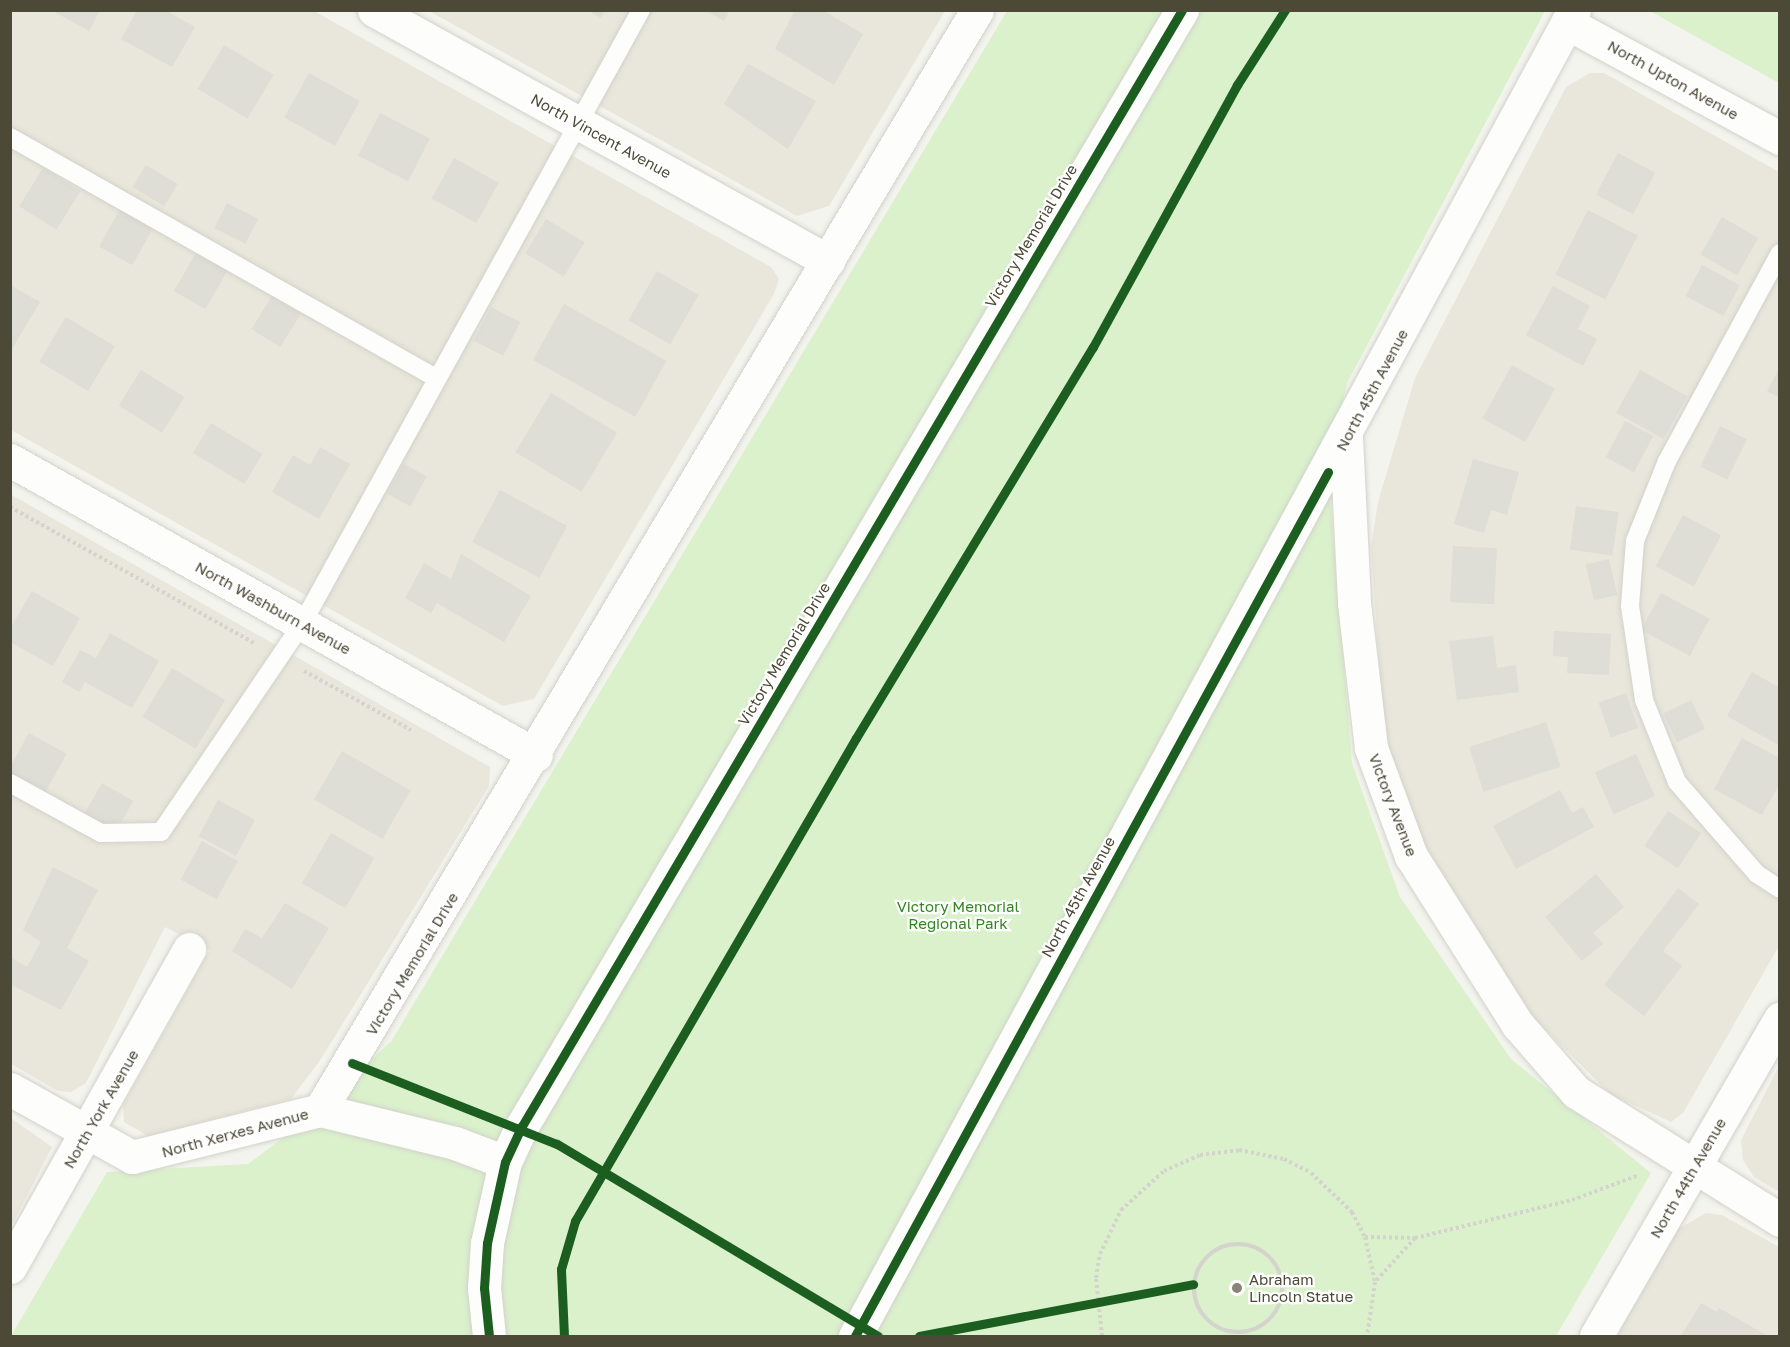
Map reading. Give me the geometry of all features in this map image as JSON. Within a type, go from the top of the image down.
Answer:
[{"type":"street","name":"North Vincent Avenue","points":[[374,10],[828,261]]},
{"type":"street","name":"Victory Memorial Drive","points":[[320,1110],[536,755],[977,10]]},
{"type":"street","name":"Victory Memorial Drive","points":[[489,1336],[483,1288],[487,1243],[505,1162],[1182,10]]},
{"type":"street","name":"North Upton Avenue","points":[[1571,17],[1779,138]]},
{"type":"street","name":"North 45th Avenue","points":[[855,1336],[1346,438],[1571,17]]},
{"type":"street","name":"Victory Avenue","points":[[1346,438],[1354,603],[1371,748],[1411,856],[1518,1025],[1576,1092],[1692,1168]]},
{"type":"street","name":"North Washburn Avenue","points":[[10,460],[536,755]]},
{"type":"street","name":"North York Avenue","points":[[10,1267],[189,949]]},
{"type":"street","name":"North 44th Avenue","points":[[1596,1336],[1779,1019]]},
{"type":"street","name":"North Xerxes Avenue","points":[[10,1089],[132,1157],[320,1110],[455,1143],[505,1162]]},
{"type":"street","points":[[1692,1168],[1779,1220]]},
{"type":"lane","points":[[10,783],[101,833],[160,832],[302,624],[435,377],[641,10]]},
{"type":"lane","points":[[10,137],[435,377]]},
{"type":"lane","points":[[1779,253],[1667,461],[1635,541],[1630,606],[1644,700],[1677,782],[1757,874],[1779,889]]},
{"type":"path","points":[[10,507],[423,737]]},
{"type":"path","points":[[1102,1336],[1095,1299],[1100,1254],[1121,1210],[1164,1170],[1200,1155],[1239,1150],[1284,1159],[1339,1197],[1365,1237],[1375,1282],[1367,1336]]},
{"type":"path","points":[[1365,1237],[1415,1238],[1572,1200],[1642,1174]]},
{"type":"path","points":[[1375,1282],[1415,1238]]},
{"type":"path","points":[[1236,1243],[1264,1252],[1281,1274],[1282,1290],[1271,1318],[1246,1332],[1232,1333],[1203,1316],[1193,1284],[1208,1255],[1236,1243]]},
{"type":"path","points":[[1182,1286],[1193,1284]]},
{"type":"path","points":[[1084,1302],[1106,1298]]},
{"type":"shaded area","points":[[11,11],[314,11],[771,267],[779,279],[774,294],[534,699],[503,706],[11,430]]},
{"type":"shaded area","points":[[429,11],[945,11],[829,206],[797,216]]},
{"type":"shaded area","points":[[1590,73],[1604,73],[1779,172],[1779,946],[1683,1113],[1671,1122],[1610,1094],[1526,1010],[1442,889],[1385,752],[1371,547],[1378,502],[1415,378],[1566,87]]},
{"type":"shaded area","points":[[10,494],[490,767],[489,786],[321,1059],[291,1099],[148,1136],[124,1122],[123,1105],[210,950],[165,927],[86,1083],[71,1092],[58,1091],[11,1064]]},
{"type":"shaded area","points":[[1779,1066],[1779,1192],[1754,1177],[1743,1160],[1741,1140]]},
{"type":"shaded area","points":[[11,1118],[52,1147],[11,1227]]},
{"type":"shaded area","points":[[1706,1213],[1722,1215],[1779,1247],[1779,1336],[1617,1336],[1678,1229]]},
{"type":"green space","name":"Victory Memorial Regional Park","points":[[1007,11],[1545,11],[1347,383],[1328,472],[1352,763],[1400,897],[1511,1059],[1651,1173],[1556,1336],[11,1336],[107,1172],[248,1164],[320,1110],[392,1040]]},
{"type":"green space","points":[[1650,11],[1779,11],[1779,83]]},
{"type":"building","points":[[51,10],[100,10],[89,31]]},
{"type":"building","points":[[137,10],[165,10],[195,27],[172,67],[121,39]]},
{"type":"building","points":[[587,10],[605,10],[601,18]]},
{"type":"building","points":[[705,10],[730,10],[724,21]]},
{"type":"building","points":[[795,10],[822,10],[863,34],[834,85],[775,49]]},
{"type":"building","points":[[224,45],[274,75],[247,119],[198,89]]},
{"type":"building","points":[[748,64],[816,101],[788,149],[724,104]]},
{"type":"building","points":[[309,73],[360,101],[335,146],[284,118]]},
{"type":"building","points":[[380,113],[430,138],[408,181],[358,156]]},
{"type":"building","points":[[1618,153],[1655,173],[1633,214],[1596,194]]},
{"type":"building","points":[[454,158],[499,183],[476,223],[432,198]]},
{"type":"building","points":[[146,165],[178,184],[164,206],[133,187]]},
{"type":"building","points":[[43,168],[80,191],[56,229],[19,206]]},
{"type":"building","points":[[227,203],[258,219],[245,244],[214,228]]},
{"type":"building","points":[[120,209],[153,227],[132,265],[99,247]]},
{"type":"building","points":[[1588,210],[1638,235],[1605,300],[1555,274]]},
{"type":"building","points":[[1722,217],[1758,238],[1737,275],[1700,254]]},
{"type":"building","points":[[546,219],[585,242],[564,276],[525,253]]},
{"type":"building","points":[[196,253],[227,271],[205,309],[174,291]]},
{"type":"building","points":[[1702,265],[1740,285],[1724,316],[1686,296]]},
{"type":"building","points":[[657,271],[699,295],[670,344],[628,320]]},
{"type":"building","points":[[10,285],[40,302],[10,352]]},
{"type":"building","points":[[1553,286],[1590,306],[1578,329],[1597,339],[1583,366],[1526,335]]},
{"type":"building","points":[[272,296],[301,314],[280,347],[251,329]]},
{"type":"building","points":[[564,304],[666,361],[635,417],[533,360]]},
{"type":"building","points":[[491,307],[520,322],[503,356],[474,341]]},
{"type":"building","points":[[66,317],[115,346],[88,391],[39,362]]},
{"type":"building","points":[[1512,365],[1555,389],[1525,442],[1482,418]]},
{"type":"building","points":[[1780,367],[1780,398],[1767,391]]},
{"type":"building","points":[[141,370],[184,397],[162,433],[119,406]]},
{"type":"building","points":[[1640,370],[1687,396],[1663,439],[1616,413]]},
{"type":"building","points":[[551,393],[617,433],[581,492],[515,452]]},
{"type":"building","points":[[1625,421],[1653,436],[1634,472],[1606,457]]},
{"type":"building","points":[[211,423],[262,454],[244,484],[193,453]]},
{"type":"building","points":[[1720,426],[1747,439],[1727,480],[1700,466]]},
{"type":"building","points":[[320,447],[350,464],[319,519],[272,492],[293,455],[310,465]]},
{"type":"building","points":[[1473,459],[1519,472],[1507,515],[1491,510],[1484,533],[1454,524]]},
{"type":"building","points":[[404,464],[427,477],[410,506],[388,494]]},
{"type":"building","points":[[500,490],[567,526],[539,578],[472,542]]},
{"type":"building","points":[[1576,506],[1619,512],[1612,556],[1570,550]]},
{"type":"building","points":[[1683,515],[1721,535],[1694,586],[1656,566]]},
{"type":"building","points":[[1453,546],[1497,548],[1494,604],[1450,602]]},
{"type":"building","points":[[461,554],[531,596],[504,642],[437,603],[431,613],[405,598],[424,563],[451,579]]},
{"type":"building","points":[[1609,559],[1617,595],[1594,600],[1586,564]]},
{"type":"building","points":[[32,591],[80,618],[53,666],[10,642],[10,629]]},
{"type":"building","points":[[1661,593],[1710,619],[1690,656],[1641,630]]},
{"type":"building","points":[[1554,631],[1611,634],[1609,675],[1567,673],[1568,657],[1553,656]]},
{"type":"building","points":[[110,633],[159,661],[132,708],[85,682],[79,692],[62,682],[80,650],[96,658]]},
{"type":"building","points":[[1493,636],[1497,668],[1516,665],[1519,692],[1457,700],[1449,641]]},
{"type":"building","points":[[172,668],[225,700],[196,749],[143,717]]},
{"type":"building","points":[[1752,672],[1780,688],[1780,746],[1727,716]]},
{"type":"building","points":[[1626,693],[1638,728],[1611,737],[1599,702]]},
{"type":"building","points":[[1691,700],[1705,729],[1677,742],[1663,714]]},
{"type":"building","points":[[1546,722],[1561,767],[1483,792],[1469,747]]},
{"type":"building","points":[[29,733],[67,754],[45,792],[10,773],[10,767]]},
{"type":"building","points":[[1742,738],[1780,758],[1780,783],[1762,815],[1714,789]]},
{"type":"building","points":[[342,751],[410,790],[382,839],[314,799]]},
{"type":"building","points":[[1636,754],[1655,796],[1614,814],[1595,772]]},
{"type":"building","points":[[102,783],[133,801],[116,830],[85,812]]},
{"type":"building","points":[[1560,790],[1572,813],[1583,807],[1594,827],[1516,869],[1493,826]]},
{"type":"building","points":[[218,800],[255,820],[236,856],[199,836]]},
{"type":"building","points":[[1668,811],[1701,833],[1678,868],[1645,846]]},
{"type":"building","points":[[331,833],[374,858],[345,908],[302,883]]},
{"type":"building","points":[[202,841],[238,861],[217,899],[181,879]]},
{"type":"building","points":[[53,867],[98,890],[67,948],[89,961],[61,1010],[10,984],[10,957],[27,967],[41,942],[23,930]]},
{"type":"building","points":[[1596,874],[1624,907],[1593,933],[1603,944],[1582,961],[1545,917]]},
{"type":"building","points":[[1678,888],[1699,904],[1663,951],[1682,966],[1644,1016],[1604,985]]},
{"type":"building","points":[[285,903],[329,928],[292,989],[232,951],[245,929],[262,938]]},
{"type":"building","points":[[1701,1303],[1717,1312],[1719,1308],[1768,1336],[1681,1336]]},
{"type":"cycle path","points":[[489,1336],[484,1288],[487,1243],[505,1162],[522,1126],[1182,10]]},
{"type":"cycle path","points":[[564,1336],[561,1269],[575,1221],[856,738],[1093,347],[1237,85],[1285,10]]},
{"type":"cycle path","points":[[855,1336],[1328,472]]},
{"type":"cycle path","points":[[352,1063],[557,1144],[878,1336]]},
{"type":"cycle path","points":[[919,1336],[1193,1284]]},
{"type":"place","name":"Abraham Lincoln Statue","points":[[1237,1288]]}]
